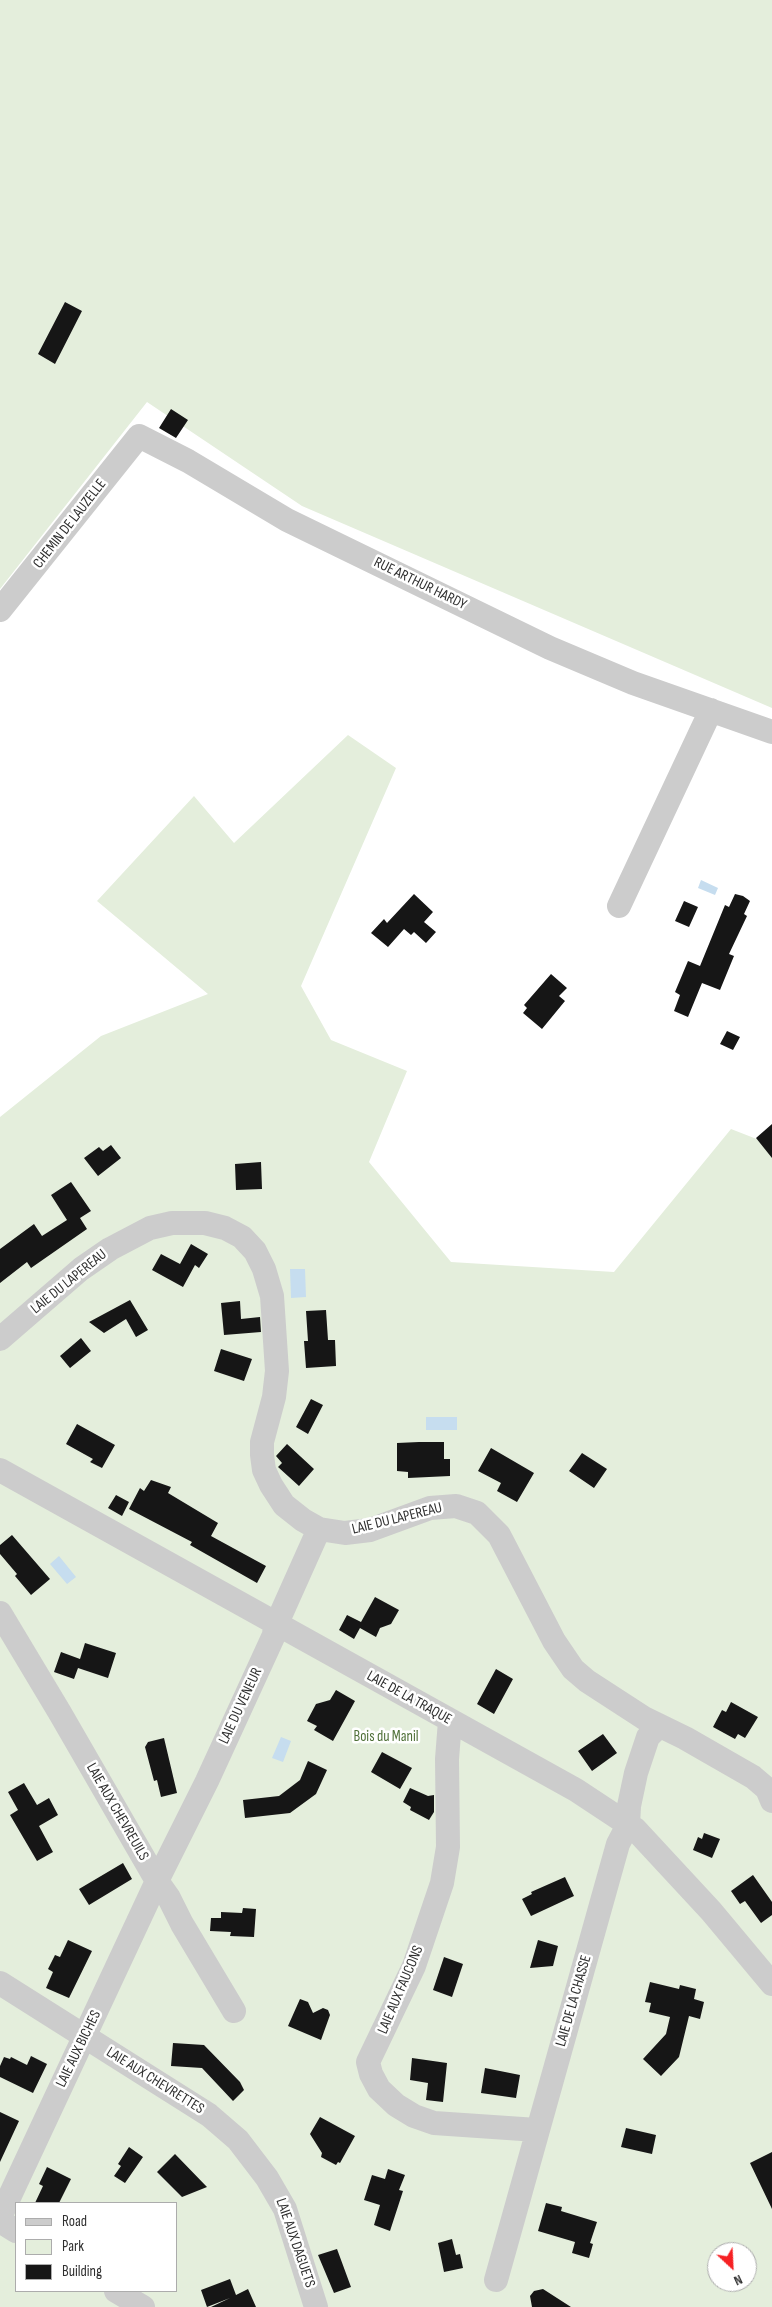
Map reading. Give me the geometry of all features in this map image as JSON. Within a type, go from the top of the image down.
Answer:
[{"type":"street","name":"CHEMIN DE LAUZELLE","points":[[0,610],[139,436]]},
{"type":"street","name":"RUE ARTHUR HARDY","points":[[139,436],[188,461],[257,504],[287,520],[550,648],[633,683],[772,732]]},
{"type":"street","points":[[619,906],[711,710]]},
{"type":"street","name":"LAIE DU LAPEREAU","points":[[0,1339],[81,1269],[110,1249],[150,1228],[172,1223],[205,1223],[225,1228],[242,1237],[255,1251],[264,1269],[272,1296],[276,1324],[277,1371],[274,1397],[262,1442],[264,1470],[276,1495],[284,1505],[302,1520],[319,1529],[345,1533],[370,1530],[430,1508],[442,1506],[456,1506],[478,1513],[499,1535],[554,1641],[573,1669],[609,1696],[659,1726],[686,1738],[753,1776],[767,1789],[772,1801]]},
{"type":"street","name":"LAIE DE LA TRAQUE","points":[[0,1470],[576,1790],[635,1829],[711,1911],[772,1984]]},
{"type":"street","name":"LAIE DU VENEUR","points":[[156,1881],[207,1781],[274,1635],[274,1623],[281,1614],[319,1529]]},
{"type":"street","name":"LAIE AUX CHEVREUILS","points":[[0,1613],[66,1721],[156,1881],[169,1898],[182,1924],[234,2011]]},
{"type":"street","name":"LAIE AUX FAUCONS","points":[[450,1721],[447,1759],[448,1847],[442,1882],[414,1966],[368,2062],[371,2074],[379,2089],[396,2105],[414,2116],[434,2123],[537,2130]]},
{"type":"street","name":"LAIE DE LA CHASSE","points":[[496,2280],[618,1844],[628,1825],[629,1806],[636,1773],[648,1737],[659,1726]]},
{"type":"street","name":"LAIE AUX BICHES","points":[[0,2216],[86,2036],[156,1881]]},
{"type":"street","name":"LAIE AUX CHEVRETTES","points":[[0,1983],[209,2115],[226,2128],[252,2157]]},
{"type":"street","name":"LAIE AUX DAGUETS","points":[[252,2157],[277,2191],[285,2209],[316,2307]]},
{"type":"street","points":[[0,2221],[15,2229]]},
{"type":"street","points":[[118,2292],[143,2307]]},
{"type":"green space","points":[[0,0],[772,0],[772,708],[302,506],[147,402],[0,589]]},
{"type":"green space","name":"Bois du Manil","points":[[348,735],[396,768],[301,986],[331,1040],[407,1071],[369,1162],[451,1262],[614,1272],[731,1129],[772,1145],[772,2307],[0,2307],[0,1117],[101,1036],[208,994],[97,901],[194,796],[234,843]]},
{"type":"water","points":[[701,880],[718,888],[715,895],[698,888]]},
{"type":"water","points":[[290,1269],[305,1269],[306,1297],[291,1298]]},
{"type":"water","points":[[426,1417],[457,1417],[457,1430],[426,1430]]},
{"type":"water","points":[[59,1556],[76,1577],[67,1584],[50,1564]]},
{"type":"water","points":[[281,1737],[291,1741],[283,1762],[272,1758]]},
{"type":"building","points":[[65,302],[82,311],[55,364],[38,354]]},
{"type":"building","points":[[171,409],[188,420],[176,438],[159,428]]},
{"type":"building","points":[[414,894],[433,912],[424,922],[436,932],[426,943],[414,932],[411,935],[404,929],[388,947],[371,933],[384,919],[387,923]]},
{"type":"building","points":[[735,894],[743,896],[750,901],[744,914],[747,916],[729,954],[734,956],[720,990],[702,983],[688,1017],[674,1011],[680,995],[675,992],[688,961],[700,966],[725,905],[729,907]]},
{"type":"building","points":[[684,901],[698,907],[689,927],[675,921]]},
{"type":"building","points":[[551,974],[567,988],[559,996],[565,1001],[542,1029],[523,1013],[527,1008],[524,1005]]},
{"type":"building","points":[[727,1031],[740,1037],[733,1050],[720,1044]]},
{"type":"building","points":[[772,1124],[772,1158],[756,1138]]},
{"type":"building","points":[[111,1145],[121,1158],[98,1176],[84,1158],[99,1147],[103,1151]]},
{"type":"building","points":[[261,1162],[262,1189],[236,1190],[235,1164]]},
{"type":"building","points":[[71,1182],[91,1211],[80,1218],[87,1229],[31,1268],[27,1262],[0,1283],[0,1249],[34,1224],[42,1236],[67,1220],[51,1195]]},
{"type":"building","points":[[191,1244],[208,1254],[199,1268],[195,1265],[183,1287],[152,1270],[161,1254],[180,1264]]},
{"type":"building","points":[[130,1300],[148,1330],[136,1337],[126,1319],[104,1333],[89,1322]]},
{"type":"building","points":[[240,1301],[241,1319],[260,1317],[261,1332],[224,1335],[221,1303]]},
{"type":"building","points":[[326,1310],[328,1340],[335,1340],[336,1366],[306,1368],[304,1341],[308,1341],[306,1311]]},
{"type":"building","points":[[81,1338],[91,1351],[70,1368],[60,1356]]},
{"type":"building","points":[[221,1349],[252,1359],[244,1381],[214,1371]]},
{"type":"building","points":[[311,1399],[323,1405],[308,1434],[296,1427]]},
{"type":"building","points":[[77,1424],[115,1445],[102,1468],[90,1462],[93,1459],[66,1444]]},
{"type":"building","points":[[444,1442],[444,1459],[450,1459],[450,1476],[408,1478],[408,1472],[397,1471],[397,1443]]},
{"type":"building","points":[[287,1444],[314,1469],[299,1486],[278,1467],[282,1463],[276,1456]]},
{"type":"building","points":[[491,1448],[534,1473],[517,1502],[497,1491],[501,1483],[478,1471]]},
{"type":"building","points":[[582,1453],[607,1469],[594,1488],[569,1471]]},
{"type":"building","points":[[151,1480],[171,1487],[168,1493],[218,1523],[211,1536],[266,1566],[257,1583],[190,1545],[192,1542],[129,1509],[140,1488],[144,1491]]},
{"type":"building","points":[[116,1495],[129,1502],[122,1516],[108,1508]]},
{"type":"building","points":[[12,1535],[50,1579],[31,1595],[0,1554],[0,1545]]},
{"type":"building","points":[[375,1597],[399,1610],[391,1624],[380,1628],[376,1637],[360,1628],[354,1639],[339,1630],[347,1615],[361,1622]]},
{"type":"building","points":[[85,1643],[116,1653],[108,1678],[78,1668],[74,1679],[54,1672],[61,1652],[80,1659]]},
{"type":"building","points":[[496,1669],[513,1679],[494,1714],[477,1704]]},
{"type":"building","points":[[336,1690],[355,1701],[333,1741],[314,1730],[317,1726],[307,1721],[316,1704],[330,1700]]},
{"type":"building","points":[[731,1702],[758,1717],[745,1738],[738,1734],[735,1739],[713,1727],[722,1710],[726,1712]]},
{"type":"building","points":[[603,1734],[617,1753],[592,1771],[578,1751]]},
{"type":"building","points":[[164,1738],[177,1793],[161,1797],[157,1780],[154,1781],[145,1747],[148,1742]]},
{"type":"building","points":[[382,1752],[412,1768],[400,1789],[371,1772]]},
{"type":"building","points":[[308,1761],[327,1770],[316,1794],[290,1813],[245,1818],[243,1800],[279,1796],[300,1780]]},
{"type":"building","points":[[24,1783],[37,1805],[49,1798],[58,1815],[39,1826],[53,1852],[37,1861],[10,1815],[18,1810],[8,1792]]},
{"type":"building","points":[[410,1788],[428,1796],[434,1795],[434,1812],[429,1820],[410,1810],[411,1807],[403,1802]]},
{"type":"building","points":[[704,1833],[720,1839],[712,1858],[693,1850],[698,1837],[702,1839]]},
{"type":"building","points":[[123,1863],[132,1879],[89,1905],[79,1889]]},
{"type":"building","points":[[753,1875],[772,1902],[772,1915],[761,1923],[745,1901],[740,1904],[731,1891]]},
{"type":"building","points":[[565,1877],[574,1896],[531,1916],[522,1899],[532,1894],[531,1892]]},
{"type":"building","points":[[243,1908],[256,1909],[254,1937],[230,1936],[231,1932],[210,1931],[211,1918],[221,1918],[221,1912],[242,1913]]},
{"type":"building","points":[[68,1940],[92,1951],[69,1998],[46,1988],[53,1972],[48,1969],[55,1955],[60,1957]]},
{"type":"building","points":[[538,1940],[558,1946],[553,1966],[530,1968]]},
{"type":"building","points":[[444,1957],[463,1964],[452,1997],[433,1990]]},
{"type":"building","points":[[650,1982],[679,1989],[680,1985],[696,1989],[694,1999],[704,2002],[700,2019],[689,2016],[679,2057],[661,2076],[643,2059],[666,2034],[670,2017],[649,2012],[651,2003],[645,2002]]},
{"type":"building","points":[[300,1999],[308,2002],[313,2013],[323,2008],[328,2010],[330,2015],[321,2040],[288,2026]]},
{"type":"building","points":[[173,2043],[204,2045],[240,2082],[244,2090],[233,2101],[202,2068],[171,2066]]},
{"type":"building","points":[[31,2056],[47,2064],[33,2093],[0,2077],[0,2066],[4,2057],[10,2059],[11,2057],[27,2065]]},
{"type":"building","points":[[412,2058],[447,2063],[443,2102],[426,2100],[428,2083],[410,2080]]},
{"type":"building","points":[[485,2068],[520,2075],[516,2098],[481,2093]]},
{"type":"building","points":[[0,2112],[19,2121],[0,2162]]},
{"type":"building","points":[[320,2117],[355,2136],[340,2163],[338,2162],[336,2165],[321,2157],[322,2153],[310,2134]]},
{"type":"building","points":[[626,2128],[656,2135],[652,2154],[621,2147]]},
{"type":"building","points":[[129,2147],[143,2157],[125,2183],[114,2176],[121,2166],[118,2164]]},
{"type":"building","points":[[772,2152],[772,2209],[750,2163]]},
{"type":"building","points":[[175,2154],[207,2187],[182,2197],[157,2172]]},
{"type":"building","points":[[47,2167],[71,2179],[60,2202],[35,2202],[43,2186],[39,2184]]},
{"type":"building","points":[[388,2169],[405,2175],[399,2190],[403,2191],[390,2231],[374,2225],[380,2205],[364,2200],[372,2175],[385,2179]]},
{"type":"building","points":[[546,2203],[562,2207],[561,2211],[597,2222],[590,2243],[593,2244],[589,2258],[572,2253],[575,2242],[538,2231]]},
{"type":"building","points":[[452,2239],[456,2255],[460,2254],[463,2268],[444,2272],[438,2243]]},
{"type":"building","points":[[337,2249],[351,2287],[334,2293],[318,2255]]},
{"type":"building","points":[[230,2279],[236,2295],[248,2289],[256,2307],[211,2307],[230,2298],[207,2307],[201,2290]]},
{"type":"building","points":[[543,2289],[571,2307],[532,2307],[530,2296],[534,2291]]}]
